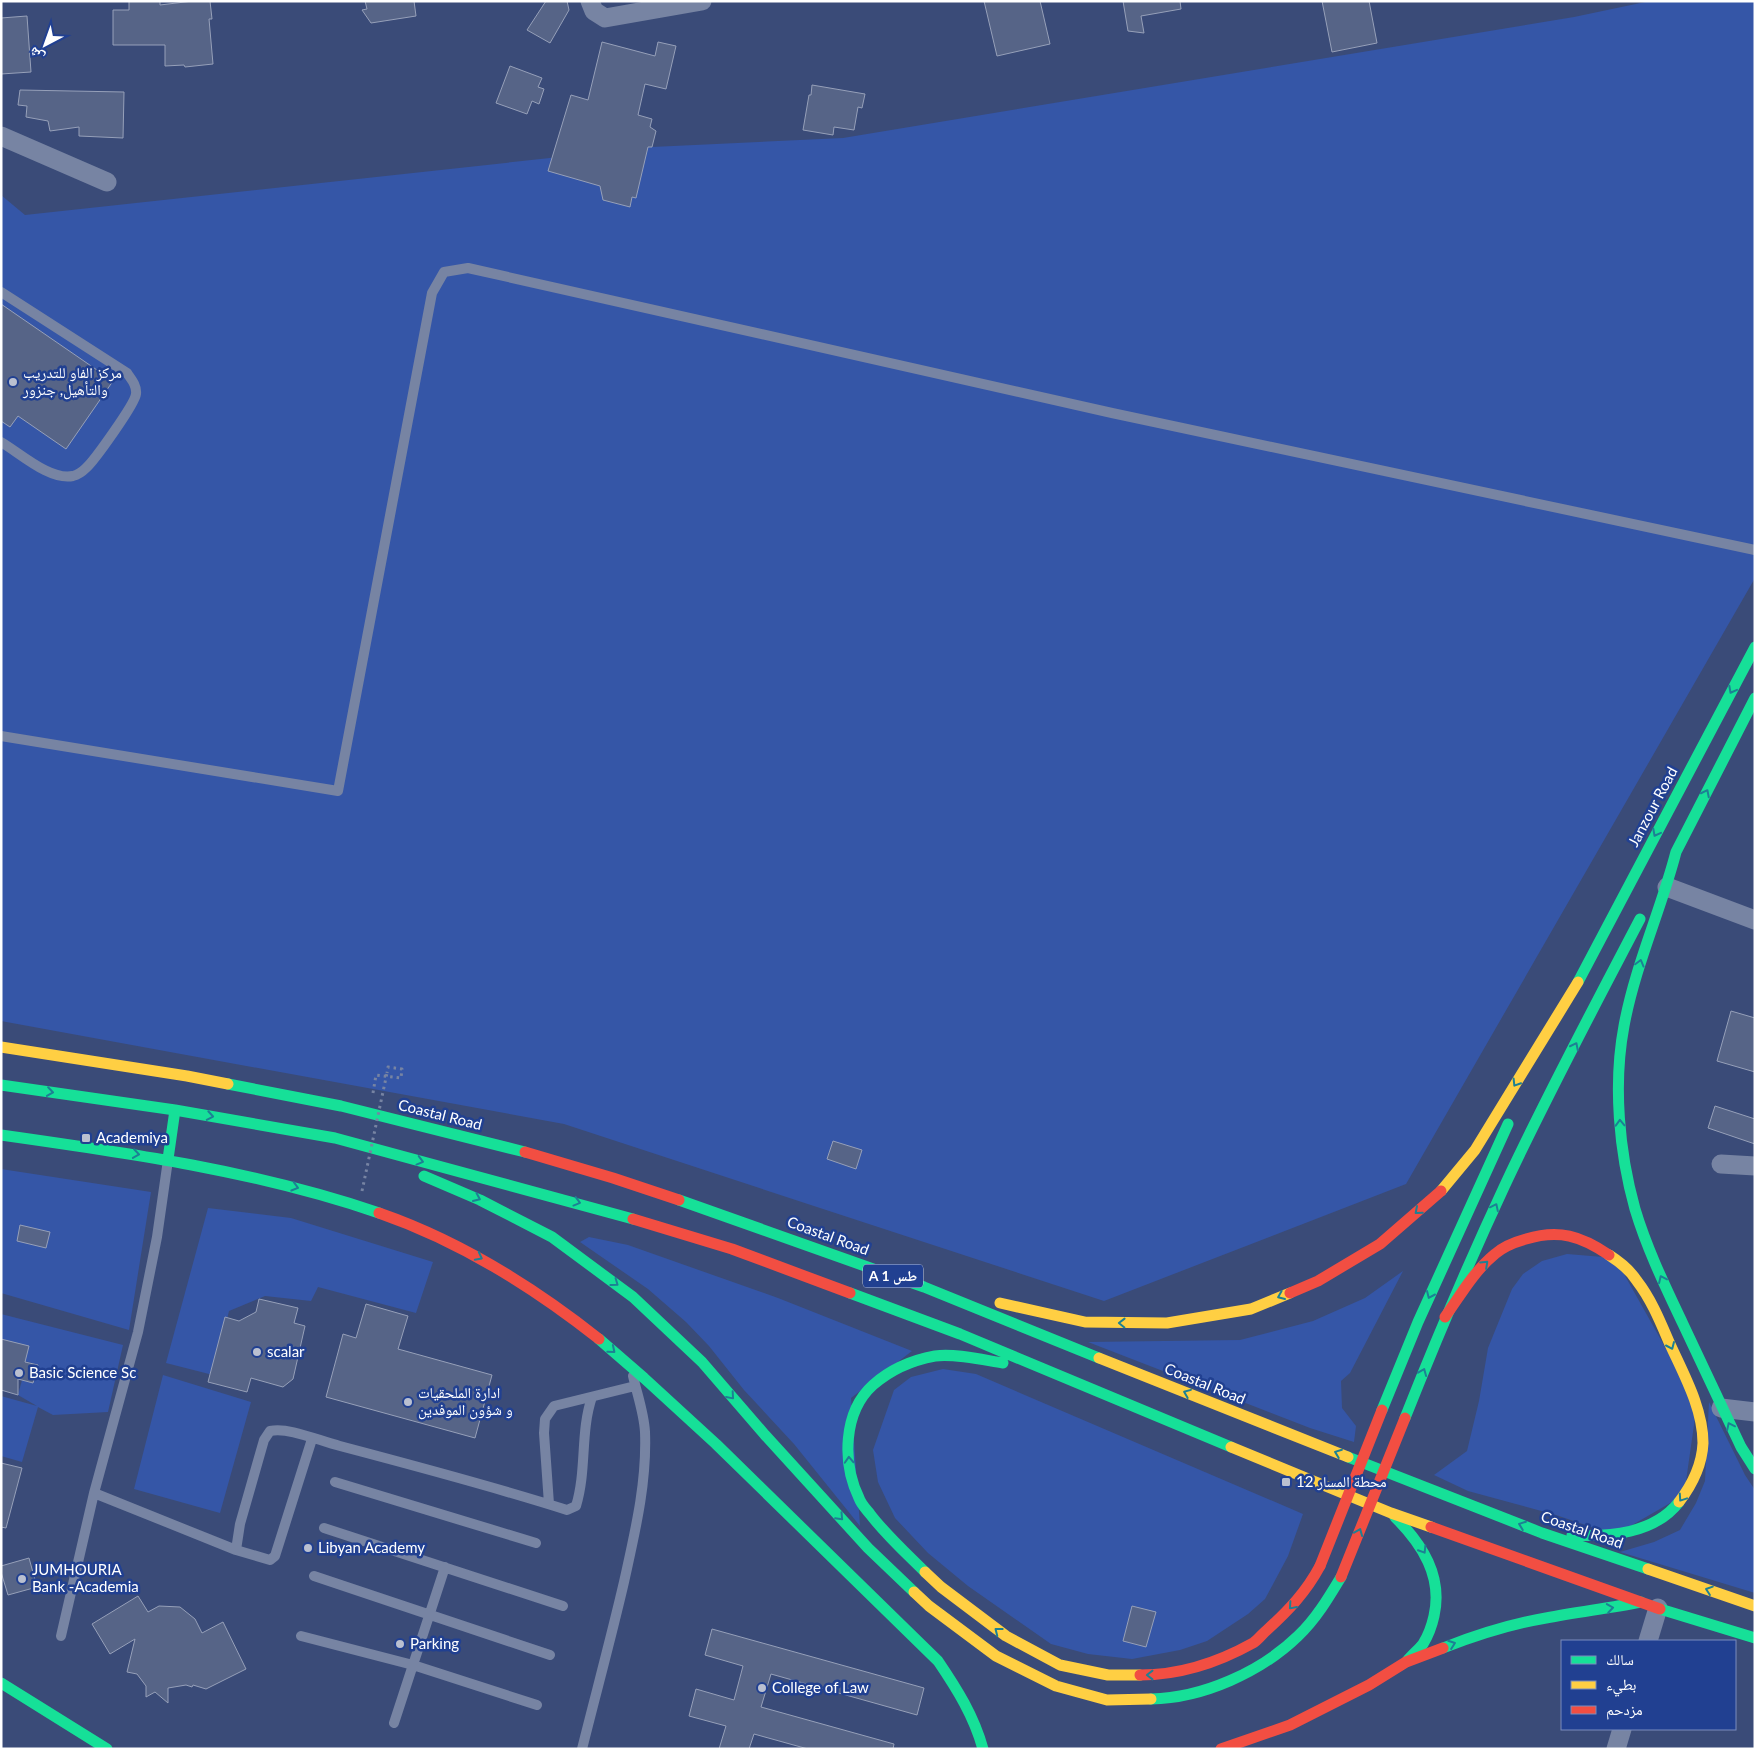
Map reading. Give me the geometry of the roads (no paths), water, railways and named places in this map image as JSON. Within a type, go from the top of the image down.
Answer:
[{"type":"main road","name":"Janzour Road","points":[[1578,982],[1755,646]]},
{"type":"main road","points":[[335,1138],[480,1200],[552,1237],[633,1296],[702,1362],[765,1435],[868,1548],[929,1606],[996,1656],[1056,1686],[1107,1700],[1161,1699],[1214,1688],[1266,1662],[1299,1635],[1325,1603],[1341,1578],[1445,1317],[1486,1225],[1532,1131],[1755,698]]},
{"type":"main road","points":[[1676,852],[1667,886],[1642,956],[1624,1026],[1619,1078],[1621,1140],[1635,1208],[1653,1261],[1740,1447],[1755,1469]]},
{"type":"main road","points":[[1522,1096],[1578,982]]},
{"type":"main road","points":[[924,1287],[1085,1322],[1167,1323],[1251,1309],[1318,1281],[1380,1244],[1437,1196],[1475,1150],[1578,982]]},
{"type":"main road","name":"Coastal Road","points":[[1,1047],[178,1074],[341,1106],[508,1147],[613,1178],[731,1217],[924,1287],[1270,1427],[1542,1533],[1755,1606]]},
{"type":"main road","name":"A 1 طس","points":[[1,1085],[175,1110],[335,1138],[602,1209],[732,1249],[960,1334],[1391,1513],[1649,1605],[1755,1638]]},
{"type":"main road","points":[[168,1159],[175,1110]]},
{"type":"main road","points":[[1061,1375],[976,1358],[936,1356],[901,1366],[873,1386],[857,1407],[848,1436],[849,1468],[859,1499],[883,1531],[941,1587],[1006,1636],[1060,1666],[1108,1675],[1160,1675],[1207,1664],[1254,1642],[1281,1618],[1308,1588],[1320,1566],[1422,1313],[1514,1114]]},
{"type":"main road","points":[[1,1135],[168,1159],[236,1172],[289,1185],[357,1206],[443,1239],[489,1262],[532,1288],[573,1317],[702,1430],[938,1661],[962,1695],[980,1734],[983,1749]]},
{"type":"main road","points":[[1445,1317],[1479,1269],[1502,1249],[1533,1237],[1559,1234],[1588,1242],[1615,1258],[1636,1280],[1656,1314],[1697,1404],[1702,1434],[1702,1456],[1693,1482],[1677,1505],[1654,1523],[1622,1534],[1596,1537],[1542,1533]]},
{"type":"main road","points":[[1391,1513],[1411,1531],[1432,1564],[1438,1591],[1435,1617],[1424,1642],[1406,1662]]},
{"type":"main road","points":[[1221,1749],[1290,1725],[1369,1685],[1406,1662],[1470,1637],[1545,1618],[1649,1605]]},
{"type":"main road","points":[[1,1683],[107,1749]]},
{"type":"street","points":[[590,1],[594,11],[606,18],[702,1]]},
{"type":"street","points":[[1,136],[106,182]]},
{"type":"street","points":[[1667,886],[1755,920]]},
{"type":"street","points":[[1721,1164],[1755,1166]]},
{"type":"street","points":[[1722,1408],[1755,1412]]},
{"type":"street","points":[[1648,1640],[1649,1605]]},
{"type":"street","points":[[1616,1749],[1622,1730]]},
{"type":"lane","points":[[1,736],[338,791],[432,292],[444,272],[468,268],[1112,413],[1755,550]]},
{"type":"lane","points":[[1,292],[127,374],[135,384],[136,396],[87,467],[74,476],[60,476],[44,470],[1,442]]},
{"type":"lane","points":[[61,1636],[94,1493],[138,1332],[157,1237],[168,1159]]},
{"type":"lane","points":[[582,1749],[638,1522],[642,1496],[644,1430],[631,1366]]},
{"type":"lane","points":[[549,1504],[544,1433],[545,1419],[554,1406],[636,1386]]},
{"type":"lane","points":[[236,1550],[240,1524],[264,1440],[270,1431],[280,1429],[491,1486],[568,1510],[576,1506],[581,1490],[586,1413],[592,1397]]},
{"type":"lane","points":[[94,1493],[236,1550],[270,1560],[275,1556],[312,1439]]},
{"type":"lane","points":[[335,1482],[536,1543]]},
{"type":"lane","points":[[324,1528],[564,1606]]},
{"type":"lane","points":[[394,1723],[444,1567]]},
{"type":"lane","points":[[314,1576],[550,1655]]},
{"type":"lane","points":[[301,1636],[413,1665],[537,1705]]},
{"type":"place","name":"مركز الفاو للتدريب والتأهيل, جنزور","points":[[13,382]]},
{"type":"place","name":"Academiya","points":[[86,1138]]},
{"type":"place","name":"scalar","points":[[257,1352]]},
{"type":"place","name":"Basic Science Sc","points":[[19,1373]]},
{"type":"place","name":"ادارة الملحقيات و شؤون الموفدين","points":[[408,1402]]},
{"type":"place","name":"محطة المسار 12","points":[[1286,1482]]},
{"type":"place","name":"Libyan Academy","points":[[308,1548]]},
{"type":"place","name":"JUMHOURIA Bank -Academia","points":[[22,1579]]},
{"type":"place","name":"Parking","points":[[400,1644]]},
{"type":"place","name":"College of Law","points":[[762,1688]]}]
